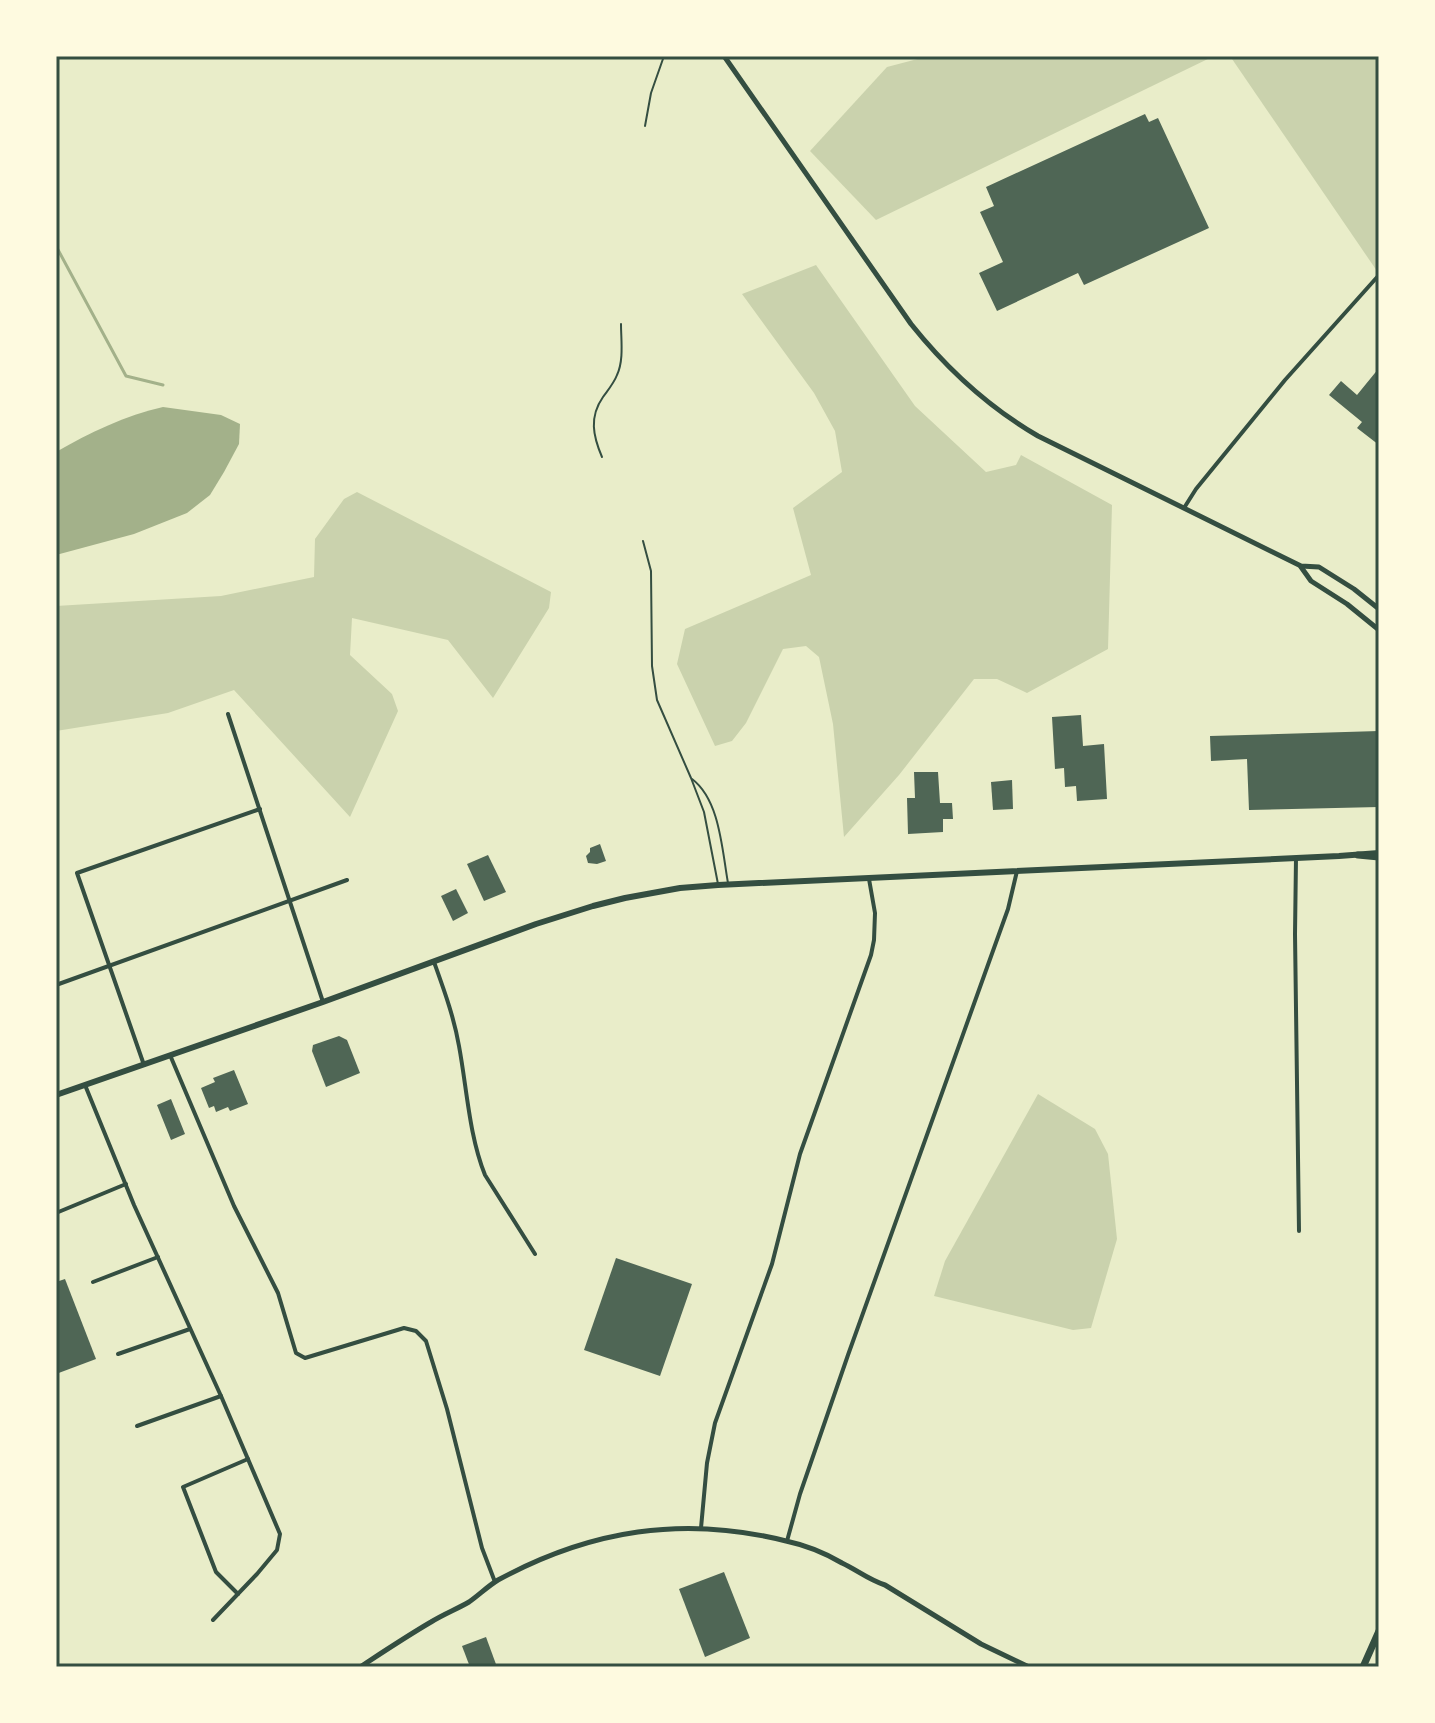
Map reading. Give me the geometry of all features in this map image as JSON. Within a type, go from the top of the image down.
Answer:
[{"type":"highway","points":[[1358,855],[1379,853]]},
{"type":"highway","points":[[1363,1667],[1379,1631]]},
{"type":"main road","points":[[724,56],[898,306],[955,374],[996,408],[1038,436],[1301,566],[1319,567],[1379,609]]},
{"type":"main road","points":[[1301,566],[1311,581],[1379,630]]},
{"type":"main road","points":[[56,1095],[536,924],[593,906],[680,888],[1358,855]]},
{"type":"main road","points":[[360,1667],[471,1601],[495,1582],[531,1563],[606,1537],[637,1531],[701,1528],[787,1541],[829,1556],[872,1581],[885,1585],[981,1644],[1029,1667]]},
{"type":"street","points":[[1184,508],[1285,380],[1379,275]]},
{"type":"street","points":[[228,714],[323,1002]]},
{"type":"street","points":[[144,1065],[77,873],[260,809]]},
{"type":"street","points":[[1296,858],[1299,1231]]},
{"type":"street","points":[[787,1541],[800,1494],[1008,909],[1017,871]]},
{"type":"street","points":[[701,1528],[707,1463],[715,1423],[772,1264],[800,1154],[871,955],[875,913],[869,879]]},
{"type":"street","points":[[56,985],[347,880]]},
{"type":"street","points":[[434,962],[455,1024],[473,1130],[485,1175],[535,1254]]},
{"type":"street","points":[[170,1055],[234,1206],[278,1293],[296,1353],[305,1358],[404,1328],[416,1331],[423,1337],[447,1409],[482,1548],[495,1582]]},
{"type":"street","points":[[85,1085],[279,1530],[277,1550],[213,1620]]},
{"type":"street","points":[[56,1213],[126,1184]]},
{"type":"street","points":[[93,1282],[158,1257]]},
{"type":"street","points":[[118,1354],[190,1329]]},
{"type":"street","points":[[137,1426],[221,1396]]},
{"type":"street","points":[[238,1594],[216,1572],[183,1487],[248,1459]]},
{"type":"lane","points":[[645,126],[651,93],[664,56]]},
{"type":"lane","points":[[602,457],[594,436],[594,418],[618,372],[621,324]]},
{"type":"lane","points":[[643,541],[651,571],[652,666],[656,694],[704,812],[718,885]]},
{"type":"lane","points":[[691,778],[701,785],[717,820],[729,885]]},
{"type":"shaded area","points":[[929,56],[1214,56],[876,220],[810,151],[887,67]]},
{"type":"shaded area","points":[[1230,56],[1379,56],[1379,274]]},
{"type":"shaded area","points":[[816,265],[915,406],[986,472],[1016,465],[1021,455],[1112,505],[1108,649],[1027,693],[997,679],[974,679],[899,775],[844,837],[833,724],[819,657],[806,646],[783,649],[746,723],[732,741],[715,746],[677,664],[685,629],[811,575],[793,508],[842,472],[835,431],[814,393],[742,294]]},
{"type":"shaded area","points":[[163,407],[221,415],[240,424],[239,444],[210,495],[187,513],[134,534],[56,555],[56,452],[108,425]]},
{"type":"shaded area","points":[[357,492],[551,592],[549,608],[493,698],[448,640],[352,618],[350,655],[392,694],[398,711],[350,817],[234,690],[168,713],[56,731],[56,606],[221,596],[314,577],[315,539],[344,499]]},
{"type":"shaded area","points":[[1038,1094],[1095,1129],[1108,1154],[1117,1239],[1091,1328],[1073,1330],[934,1296],[945,1261]]},
{"type":"building","points":[[1145,114],[1149,122],[1158,118],[1209,228],[1084,285],[1078,273],[997,311],[979,273],[1003,262],[980,212],[994,206],[986,187]]},
{"type":"building","points":[[1379,368],[1379,445],[1357,428],[1362,422],[1329,395],[1341,381],[1357,395]]},
{"type":"building","points":[[1081,715],[1083,746],[1104,744],[1107,799],[1077,801],[1076,786],[1065,787],[1064,768],[1055,769],[1052,717]]},
{"type":"building","points":[[1379,731],[1379,807],[1249,810],[1247,759],[1211,761],[1210,736]]},
{"type":"building","points":[[914,772],[938,772],[940,803],[952,803],[953,819],[943,819],[943,832],[908,834],[907,798],[915,798]]},
{"type":"building","points":[[1012,780],[1013,809],[993,810],[991,782]]},
{"type":"building","points":[[600,844],[606,861],[588,863],[586,856],[590,848]]},
{"type":"building","points":[[488,855],[506,892],[484,901],[467,864]]},
{"type":"building","points":[[456,889],[468,913],[453,921],[441,896]]},
{"type":"building","points":[[339,1036],[347,1040],[360,1073],[326,1087],[312,1051],[313,1045]]},
{"type":"building","points":[[234,1070],[248,1104],[230,1111],[228,1107],[216,1112],[214,1106],[209,1108],[201,1088],[215,1082],[213,1078]]},
{"type":"building","points":[[171,1099],[185,1134],[171,1140],[157,1105]]},
{"type":"building","points":[[616,1258],[692,1284],[660,1376],[584,1350]]},
{"type":"building","points":[[65,1279],[96,1359],[56,1374],[56,1282]]},
{"type":"building","points":[[724,1572],[750,1638],[705,1657],[679,1589]]},
{"type":"building","points":[[486,1637],[497,1667],[470,1667],[462,1646]]},
{"type":"waterway","points":[[56,246],[126,376],[163,385]]}]
